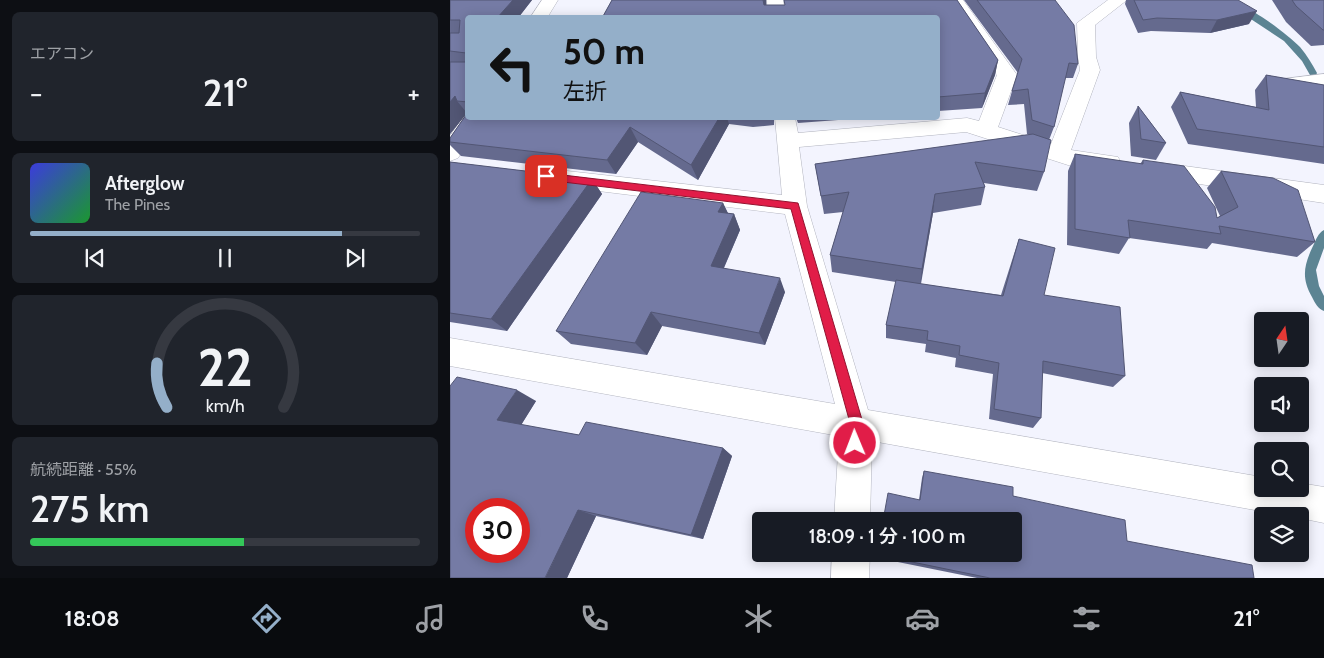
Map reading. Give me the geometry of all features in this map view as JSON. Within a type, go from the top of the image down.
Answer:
[{"type":"street","points":[[540,15],[550,0]]},
{"type":"street","points":[[776,0],[777,15]]},
{"type":"street","points":[[955,0],[1007,75],[986,132]]},
{"type":"street","points":[[1058,154],[1090,70],[1087,57],[1086,23],[1120,0]]},
{"type":"street","points":[[1290,83],[1324,80]]},
{"type":"street","points":[[450,153],[472,120]]},
{"type":"street","points":[[852,512],[856,423],[795,206],[786,129],[967,125],[1071,158],[1324,194]]},
{"type":"street","points":[[539,175],[795,206]]},
{"type":"street","points":[[450,352],[1324,505]]},
{"type":"street","points":[[850,578],[851,562]]},
{"type":"building","points":[[450,0],[513,0],[500,15],[465,15],[465,53],[450,51],[450,33],[459,33],[460,20],[450,20]]},
{"type":"building","points":[[612,0],[763,0],[764,5],[785,5],[784,0],[957,0],[998,60],[985,93],[940,97],[940,15],[604,15]]},
{"type":"building","points":[[977,0],[1055,0],[1074,25],[1078,64],[1069,63],[1054,127],[1032,120],[1028,89],[1012,91],[1022,59]]},
{"type":"building","points":[[1134,0],[1238,0],[1257,11],[1217,20],[1157,18],[1143,20]]},
{"type":"building","points":[[1292,0],[1324,0],[1324,30],[1296,6]]},
{"type":"building","points":[[450,62],[465,62],[465,102],[457,101],[455,96],[450,102]]},
{"type":"building","points":[[1266,75],[1324,85],[1324,147],[1197,129],[1180,92],[1269,110]]},
{"type":"building","points":[[1138,106],[1166,143],[1141,139]]},
{"type":"building","points":[[465,116],[465,120],[718,120],[691,165],[630,127],[607,160],[450,142],[450,138]]},
{"type":"building","points":[[1033,134],[1051,140],[1044,172],[975,162],[985,187],[935,194],[922,269],[830,255],[849,192],[821,196],[815,164]]},
{"type":"building","points":[[1075,154],[1143,164],[1143,160],[1184,166],[1215,207],[1217,218],[1238,207],[1221,171],[1273,178],[1298,190],[1315,242],[1219,226],[1221,234],[1128,220],[1130,238],[1075,229]]},
{"type":"building","points":[[450,162],[592,179],[491,319],[450,313]]},
{"type":"building","points":[[641,192],[723,203],[718,212],[734,214],[711,266],[780,278],[759,333],[651,312],[635,343],[556,331]]},
{"type":"building","points":[[1019,239],[1055,248],[1044,295],[1120,307],[1125,376],[1043,361],[1041,418],[994,409],[999,363],[959,355],[960,346],[927,340],[928,331],[886,325],[896,280],[1003,296]]},
{"type":"building","points":[[457,377],[517,390],[497,420],[579,435],[586,422],[723,448],[691,535],[578,510],[545,578],[450,578],[450,386]]},
{"type":"building","points":[[924,471],[1013,487],[1013,496],[1125,520],[1127,541],[1252,565],[1254,578],[990,578],[912,562],[1022,562],[1022,512],[885,512],[888,493],[920,500]]},
{"type":"waterway","points":[[1226,0],[1276,30],[1297,49],[1313,73]]},
{"type":"waterway","points":[[1324,235],[1310,270],[1312,286],[1324,306]]},
{"type":"route","points":[[546,176],[795,206],[856,423],[855,443]]}]
